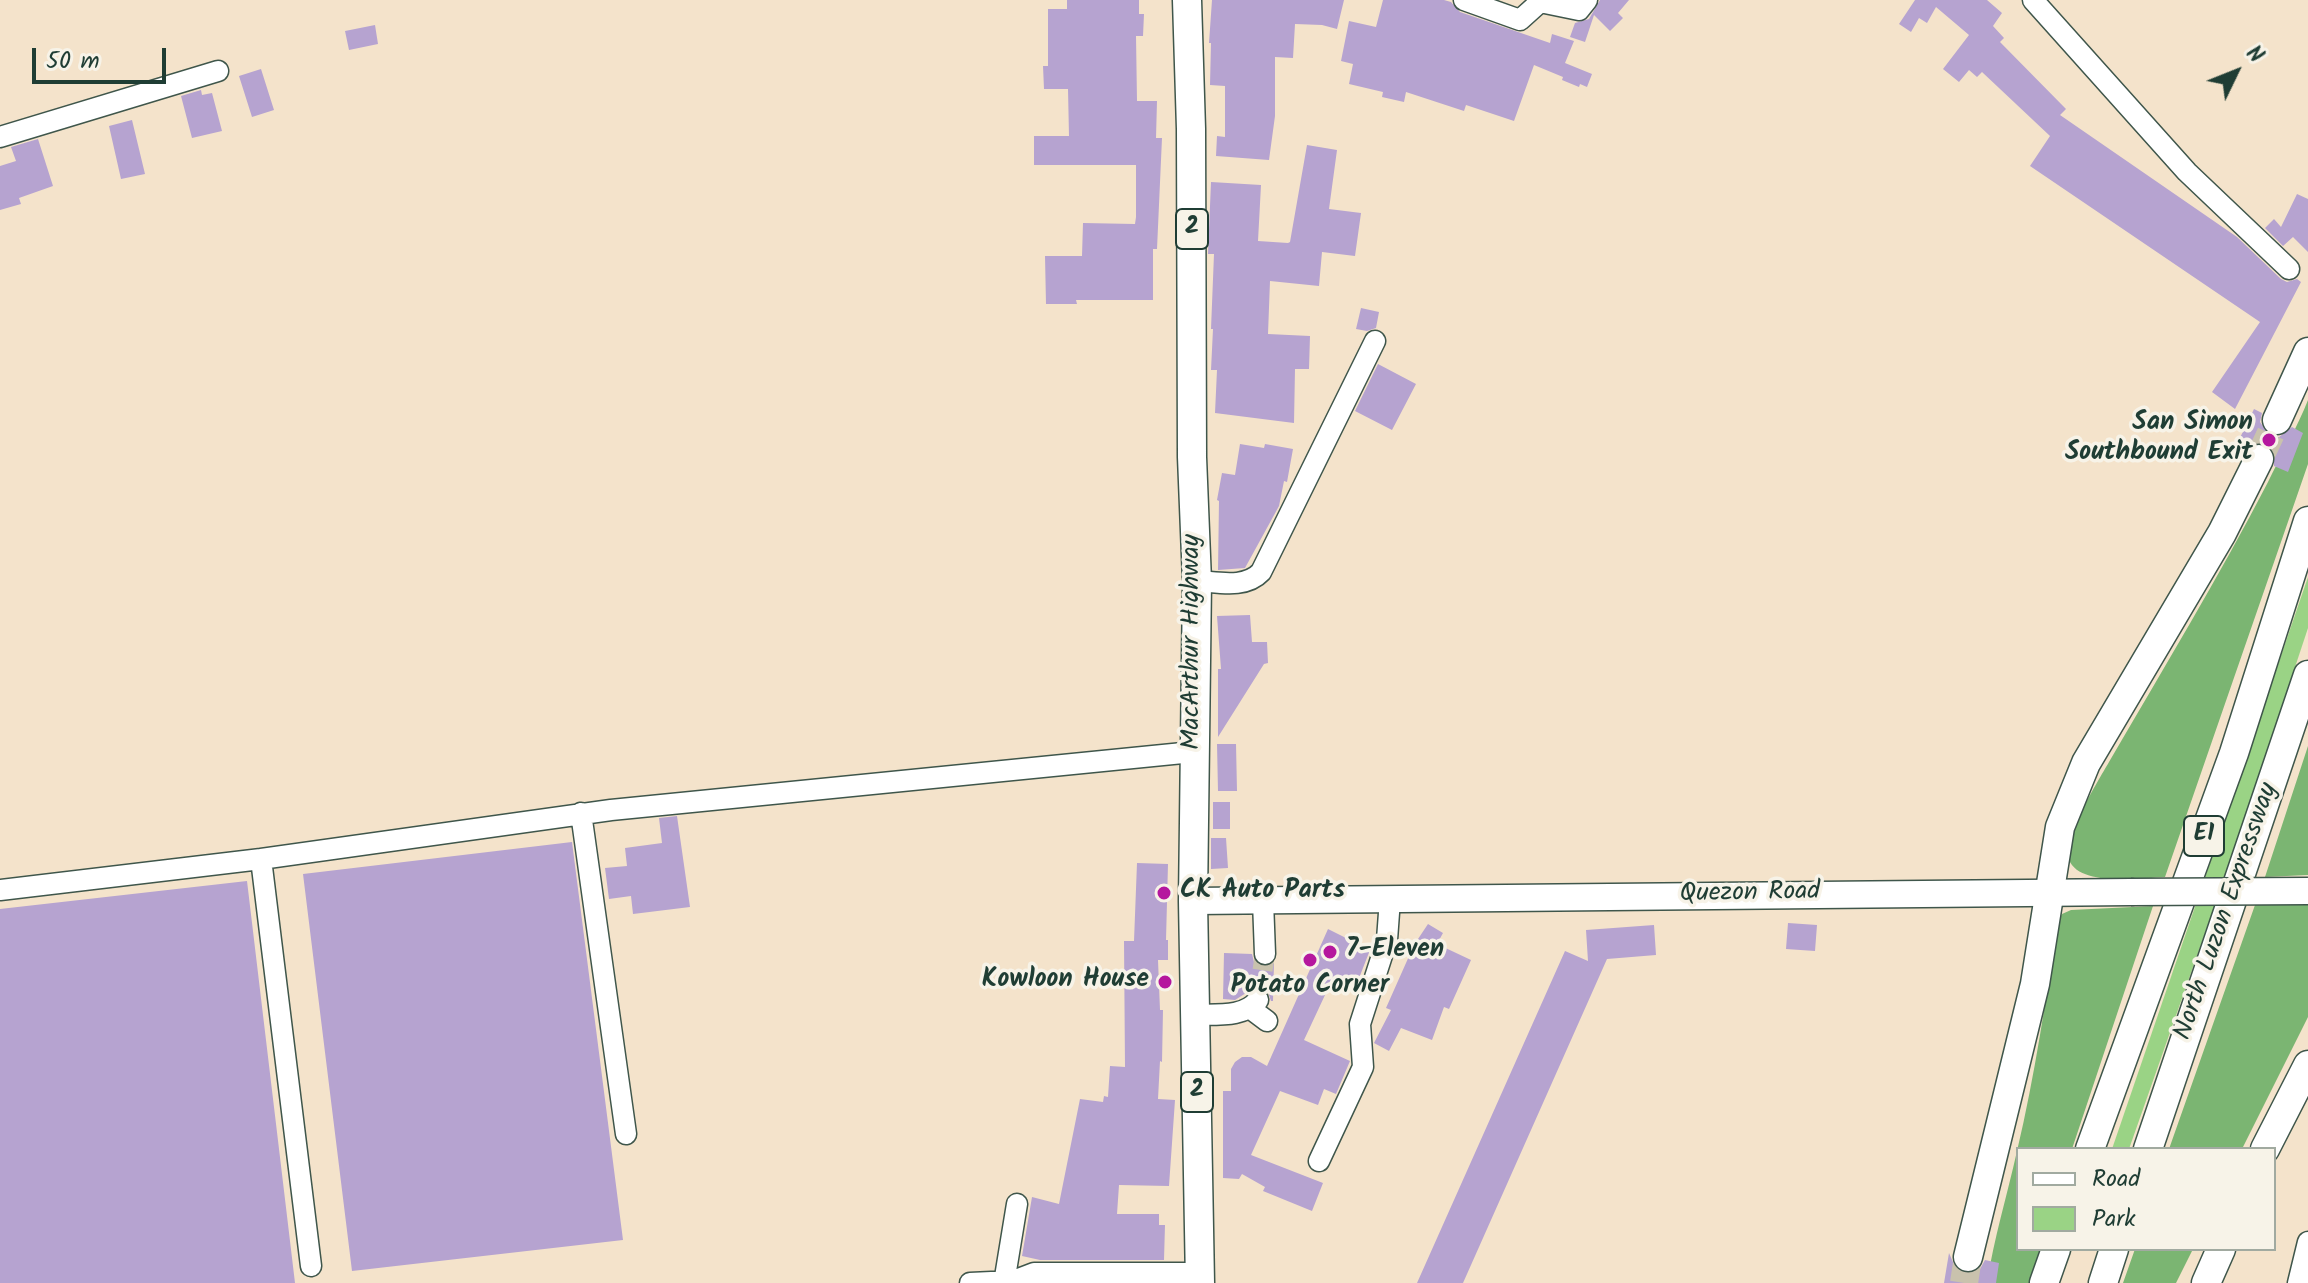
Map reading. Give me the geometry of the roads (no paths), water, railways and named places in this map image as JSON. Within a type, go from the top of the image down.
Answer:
[{"type":"highway","name":"MacArthur Highway","points":[[1187,0],[1191,129],[1192,457],[1197,581],[1193,901],[1200,1278]]},
{"type":"highway","points":[[2277,420],[2308,352]]},
{"type":"highway","points":[[1968,1257],[2035,984],[2060,827],[2086,763],[2222,533],[2259,459]]},
{"type":"highway","name":"North Luzon Expressway","points":[[2091,1147],[2234,753],[2308,521]]},
{"type":"highway","name":"North Luzon Expressway","points":[[2149,1147],[2308,675]]},
{"type":"highway","points":[[2266,1147],[2308,1065]]},
{"type":"highway","points":[[2044,1283],[2055,1251]]},
{"type":"highway","points":[[2103,1283],[2113,1251]]},
{"type":"highway","points":[[2206,1283],[2220,1251]]},
{"type":"main road","name":"Quezon Road","points":[[1193,901],[2308,891]]},
{"type":"street","points":[[1464,0],[1520,20],[1540,2],[1579,10],[1587,0]]},
{"type":"street","points":[[2033,0],[2187,172],[2289,269]]},
{"type":"street","points":[[0,137],[218,71]]},
{"type":"street","points":[[1197,581],[1237,583],[1257,577],[1261,572],[1375,341]]},
{"type":"street","points":[[0,890],[261,859],[581,813],[1193,752]]},
{"type":"street","points":[[581,813],[626,1134]]},
{"type":"street","points":[[261,859],[311,1266]]},
{"type":"street","points":[[1319,1161],[1363,1067],[1360,1024],[1387,940],[1390,899]]},
{"type":"street","points":[[1263,901],[1265,954]]},
{"type":"street","points":[[1194,1015],[1259,1010]]},
{"type":"street","points":[[1009,1282],[1017,1204]]},
{"type":"street","points":[[2298,1283],[2308,1242]]},
{"type":"street","points":[[970,1283],[1009,1282],[1034,1273],[1080,1278],[1200,1278]]},
{"type":"tunnel","points":[[2259,459],[2277,420]]},
{"type":"tunnel","points":[[1258,1000],[1265,954]]},
{"type":"tunnel","points":[[1964,1283],[1968,1257]]},
{"type":"place","name":"San Simon Southbound Exit","points":[[2269,440]]},
{"type":"place","name":"CK Auto Parts","points":[[1164,893]]},
{"type":"place","name":"7-Eleven","points":[[1330,952]]},
{"type":"place","name":"Potato Corner","points":[[1310,960]]},
{"type":"place","name":"Kowloon House","points":[[1165,982]]}]
